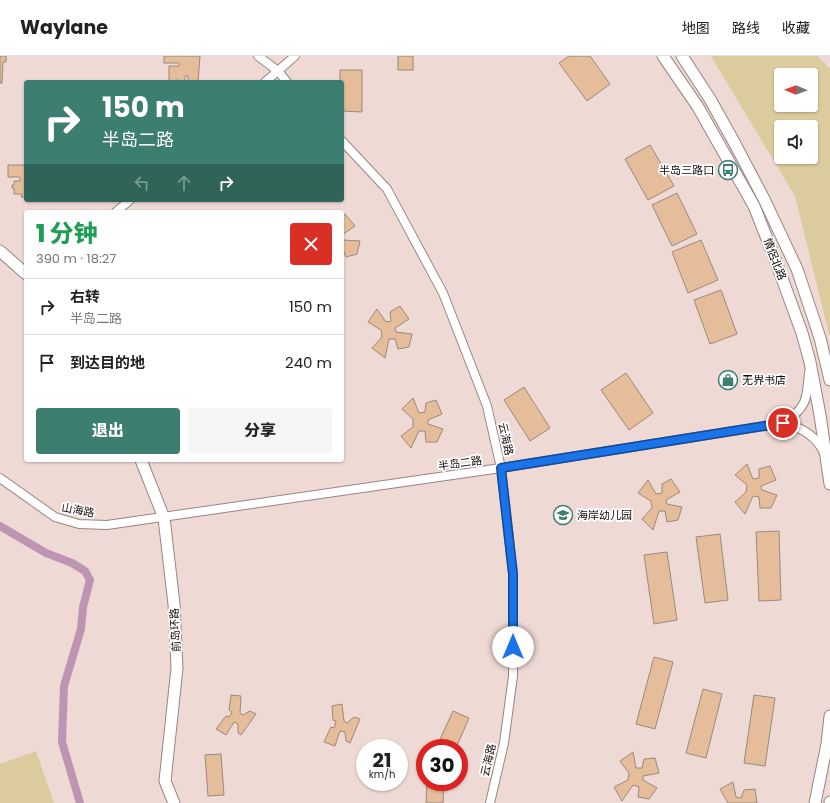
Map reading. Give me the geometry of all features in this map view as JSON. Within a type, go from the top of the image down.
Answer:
[{"type":"main road","name":"情侶北路","points":[[663,56],[698,108],[754,206],[802,333],[810,362],[820,415],[830,484]]},
{"type":"main road","name":"情侶北路","points":[[682,56],[710,98],[731,136],[764,199],[797,270],[820,338],[830,380]]},
{"type":"main road","points":[[0,251],[24,272]]},
{"type":"main road","name":"前岛环路","points":[[142,462],[164,518],[174,604],[177,668],[165,781],[174,803]]},
{"type":"main road","points":[[815,803],[827,744],[830,716]]},
{"type":"street","points":[[258,56],[278,72],[285,80]]},
{"type":"street","points":[[268,80],[295,56]]},
{"type":"street","name":"云海路","points":[[344,142],[387,189],[443,293],[487,406],[501,468],[513,574],[513,676],[504,743],[490,803]]},
{"type":"street","points":[[118,210],[128,202]]},
{"type":"street","points":[[783,423],[796,415],[802,407],[805,400],[810,362]]},
{"type":"street","points":[[783,423],[795,425],[815,438],[822,449],[828,464]]},
{"type":"street","name":"半岛二路","points":[[164,518],[501,468],[783,423]]},
{"type":"street","name":"山海路","points":[[0,478],[55,517],[79,524],[106,525],[164,518]]},
{"type":"shaded area","points":[[711,56],[818,56],[830,69],[830,338],[795,196],[776,164],[818,164],[818,120],[774,120],[774,161]]},
{"type":"shaded area","points":[[36,751],[54,803],[0,803],[0,764]]},
{"type":"building","points":[[0,56],[6,56],[6,62],[3,62],[2,83],[0,83]]},
{"type":"building","points":[[164,56],[200,56],[198,80],[188,80],[188,76],[185,76],[185,80],[169,80],[169,66],[179,66],[179,63],[164,63]]},
{"type":"building","points":[[398,56],[413,56],[413,70],[398,70]]},
{"type":"building","points":[[569,56],[590,56],[610,84],[587,101],[559,63]]},
{"type":"building","points":[[340,70],[362,70],[362,112],[344,111],[344,80],[340,80]]},
{"type":"building","points":[[650,145],[674,186],[648,200],[625,159]]},
{"type":"building","points":[[8,165],[24,165],[24,197],[21,197],[22,194],[14,194],[14,188],[12,188],[14,181],[20,181],[20,177],[8,177]]},
{"type":"building","points":[[677,193],[697,234],[672,246],[652,205]]},
{"type":"building","points":[[345,214],[355,226],[344,234],[344,215]]},
{"type":"building","points":[[344,240],[360,241],[357,254],[346,257],[344,252]]},
{"type":"building","points":[[701,240],[718,280],[688,293],[672,252]]},
{"type":"building","points":[[721,290],[737,334],[710,344],[694,300]]},
{"type":"building","points":[[400,306],[409,319],[395,328],[396,332],[412,334],[409,347],[398,349],[395,339],[389,339],[385,358],[372,348],[382,337],[381,330],[368,322],[377,309],[386,322],[391,321],[390,312]]},
{"type":"building","points":[[626,373],[653,413],[629,430],[601,390]]},
{"type":"building","points":[[524,387],[550,428],[530,441],[504,400]]},
{"type":"building","points":[[413,398],[419,413],[425,412],[426,403],[436,400],[442,414],[428,420],[428,424],[443,429],[437,442],[426,442],[425,431],[419,431],[411,448],[401,436],[413,427],[413,419],[402,409]]},
{"type":"building","points":[[747,464],[753,479],[759,478],[759,469],[770,466],[776,480],[761,486],[762,490],[777,495],[771,508],[760,508],[759,497],[753,496],[745,514],[735,502],[746,492],[747,485],[735,475]]},
{"type":"building","points":[[671,479],[680,492],[666,500],[667,504],[682,507],[678,520],[667,522],[665,511],[659,511],[653,530],[642,519],[652,508],[651,501],[638,493],[648,480],[656,494],[662,493],[662,484]]},
{"type":"building","points":[[779,531],[781,600],[759,601],[756,532]]},
{"type":"building","points":[[720,534],[728,600],[705,603],[696,537]]},
{"type":"building","points":[[667,552],[677,620],[654,624],[644,555]]},
{"type":"building","points":[[654,657],[673,662],[655,729],[636,724]]},
{"type":"building","points":[[703,689],[722,694],[706,758],[686,753]]},
{"type":"building","points":[[231,695],[241,696],[240,713],[243,715],[250,711],[256,714],[241,735],[238,733],[238,724],[234,722],[226,735],[216,729],[226,716],[229,717],[232,712],[229,710]]},
{"type":"building","points":[[754,695],[775,698],[765,766],[744,763]]},
{"type":"building","points":[[342,704],[344,721],[347,723],[354,717],[360,719],[350,743],[346,741],[345,732],[340,731],[335,746],[324,742],[331,727],[334,728],[336,721],[333,720],[332,706]]},
{"type":"building","points":[[453,711],[469,718],[460,739],[440,739]]},
{"type":"building","points":[[633,752],[636,768],[642,768],[644,759],[655,758],[659,773],[643,776],[643,780],[657,788],[649,799],[638,797],[639,787],[633,785],[622,801],[614,787],[628,780],[629,773],[620,761]]},
{"type":"building","points":[[221,754],[224,795],[208,796],[205,755]]},
{"type":"building","points":[[733,782],[736,797],[741,798],[744,790],[755,789],[757,803],[728,803],[720,789]]},
{"type":"building","points":[[427,791],[444,791],[443,803],[426,803]]},
{"type":"waterway","points":[[0,526],[46,553],[72,563],[85,571],[90,580],[83,607],[81,629],[64,686],[62,742],[80,803]]},
{"type":"place","name":"半岛三路口","points":[[728,170]]},
{"type":"place","name":"无界书店","points":[[728,380]]},
{"type":"place","name":"海岸幼儿园","points":[[563,515]]},
{"type":"route","points":[[513,647],[513,574],[501,468],[783,423]]}]
